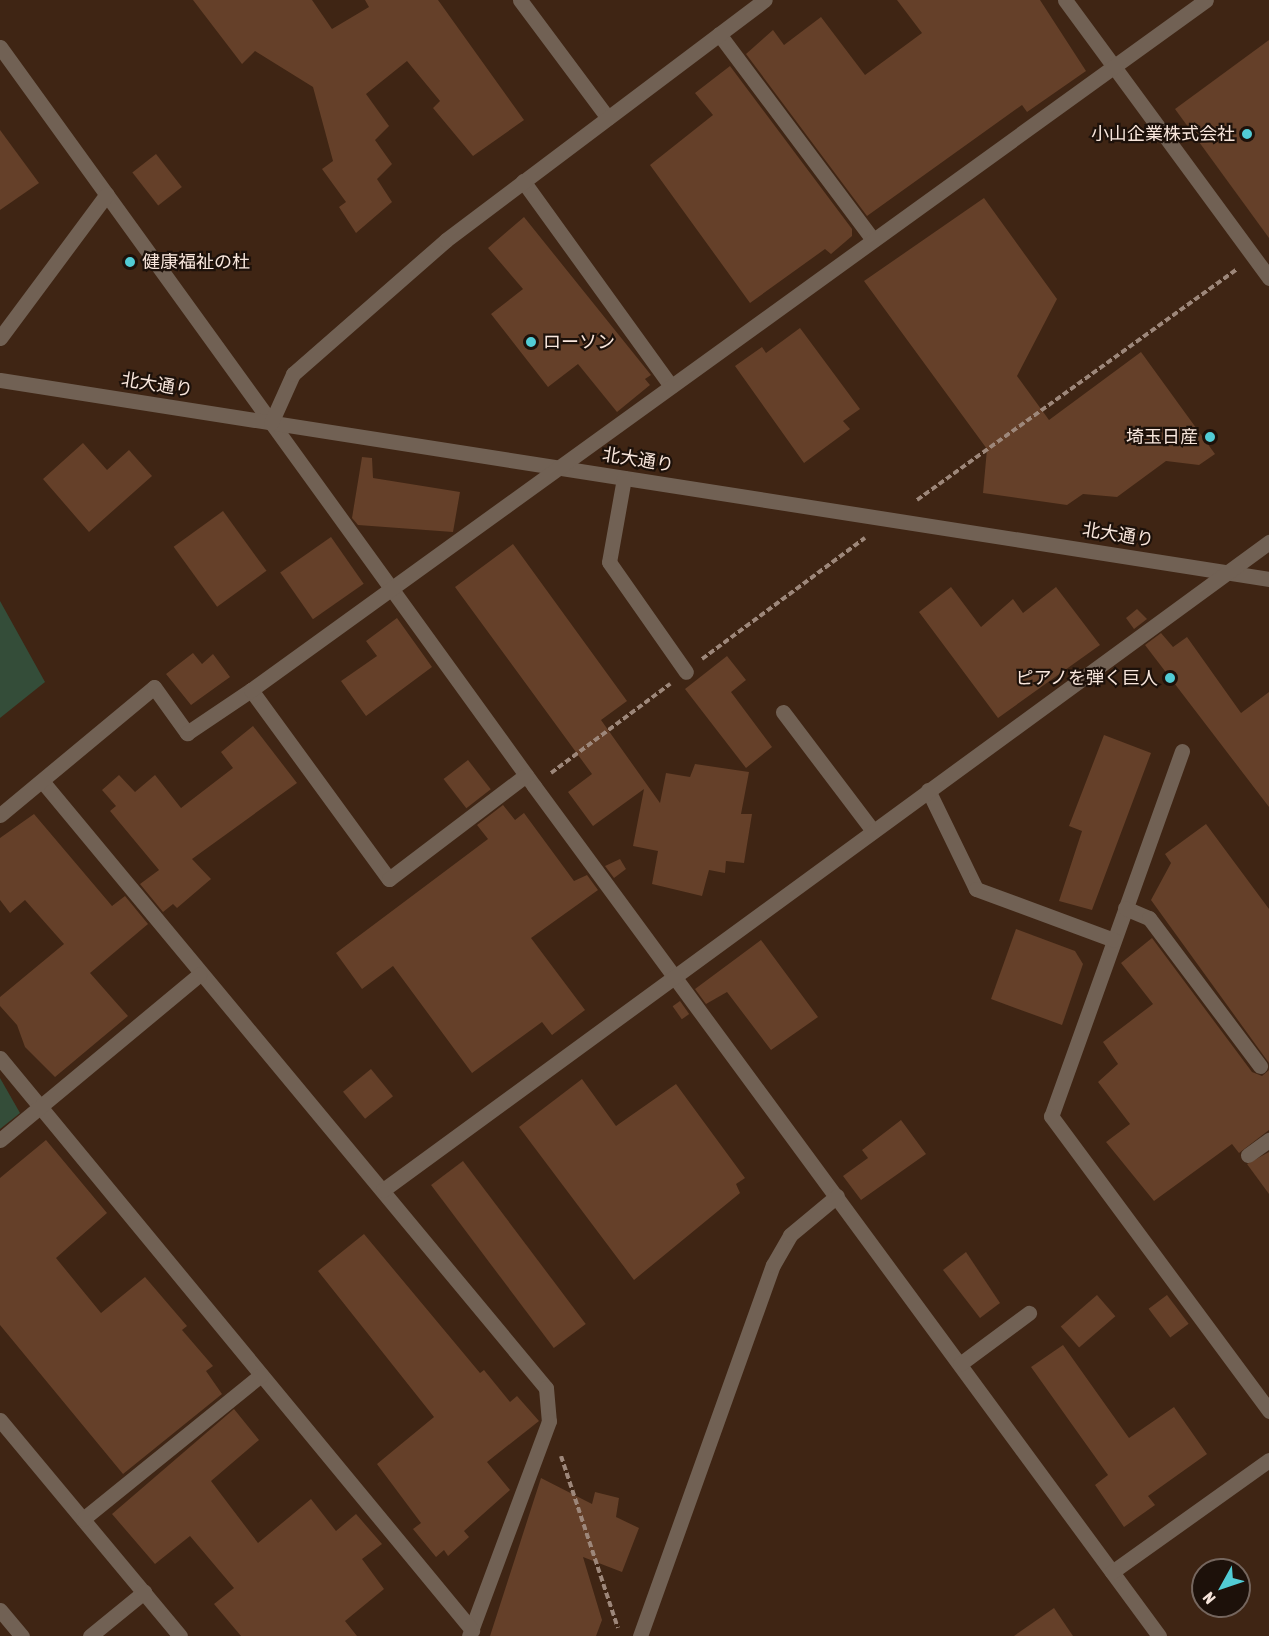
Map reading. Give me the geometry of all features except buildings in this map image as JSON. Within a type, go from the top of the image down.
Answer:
[{"type":"street","points":[[520,0],[608,118]]},
{"type":"street","points":[[271,423],[293,374],[523,181],[765,0]]},
{"type":"street","points":[[1065,0],[1269,278]]},
{"type":"street","points":[[0,815],[154,687],[187,733],[251,690],[395,592],[557,467],[1206,0]]},
{"type":"street","points":[[719,34],[873,240]]},
{"type":"street","points":[[0,47],[526,775],[1159,1636]]},
{"type":"street","points":[[523,181],[671,386]]},
{"type":"street","points":[[0,338],[107,194]]},
{"type":"street","name":"北大通り","points":[[0,380],[1269,579]]},
{"type":"street","points":[[624,478],[609,562],[686,672]]},
{"type":"street","points":[[383,1190],[1269,542]]},
{"type":"street","points":[[251,690],[389,879],[526,775]]},
{"type":"street","points":[[783,712],[873,831]]},
{"type":"street","points":[[1182,751],[1051,1116],[1269,1411]]},
{"type":"street","points":[[42,781],[199,975],[383,1190],[546,1388],[549,1421],[471,1633]]},
{"type":"street","points":[[928,790],[976,889],[1114,940]]},
{"type":"street","points":[[1125,908],[1149,918],[1260,1066]]},
{"type":"street","points":[[0,1140],[199,975]]},
{"type":"street","points":[[0,1058],[471,1633]]},
{"type":"street","points":[[1248,1155],[1269,1140]]},
{"type":"street","points":[[639,1636],[773,1265],[790,1235],[837,1196]]},
{"type":"street","points":[[960,1364],[1029,1313]]},
{"type":"street","points":[[83,1519],[261,1375]]},
{"type":"street","points":[[0,1419],[180,1636]]},
{"type":"street","points":[[1112,1572],[1269,1460]]},
{"type":"street","points":[[90,1636],[144,1592]]},
{"type":"street","points":[[0,1610],[22,1636]]},
{"type":"path","points":[[549,1421],[621,1636]]},
{"type":"green space","points":[[0,601],[45,682],[0,718]]},
{"type":"green space","points":[[0,1078],[20,1113],[0,1129]]},
{"type":"place","name":"小山企業株式会社","points":[[1247,134]]},
{"type":"place","name":"健康福祉の杜","points":[[130,262]]},
{"type":"place","name":"ローソン","points":[[531,342]]},
{"type":"place","name":"埼玉日産","points":[[1210,437]]},
{"type":"place","name":"ピアノを弾く巨人","points":[[1170,678]]}]
